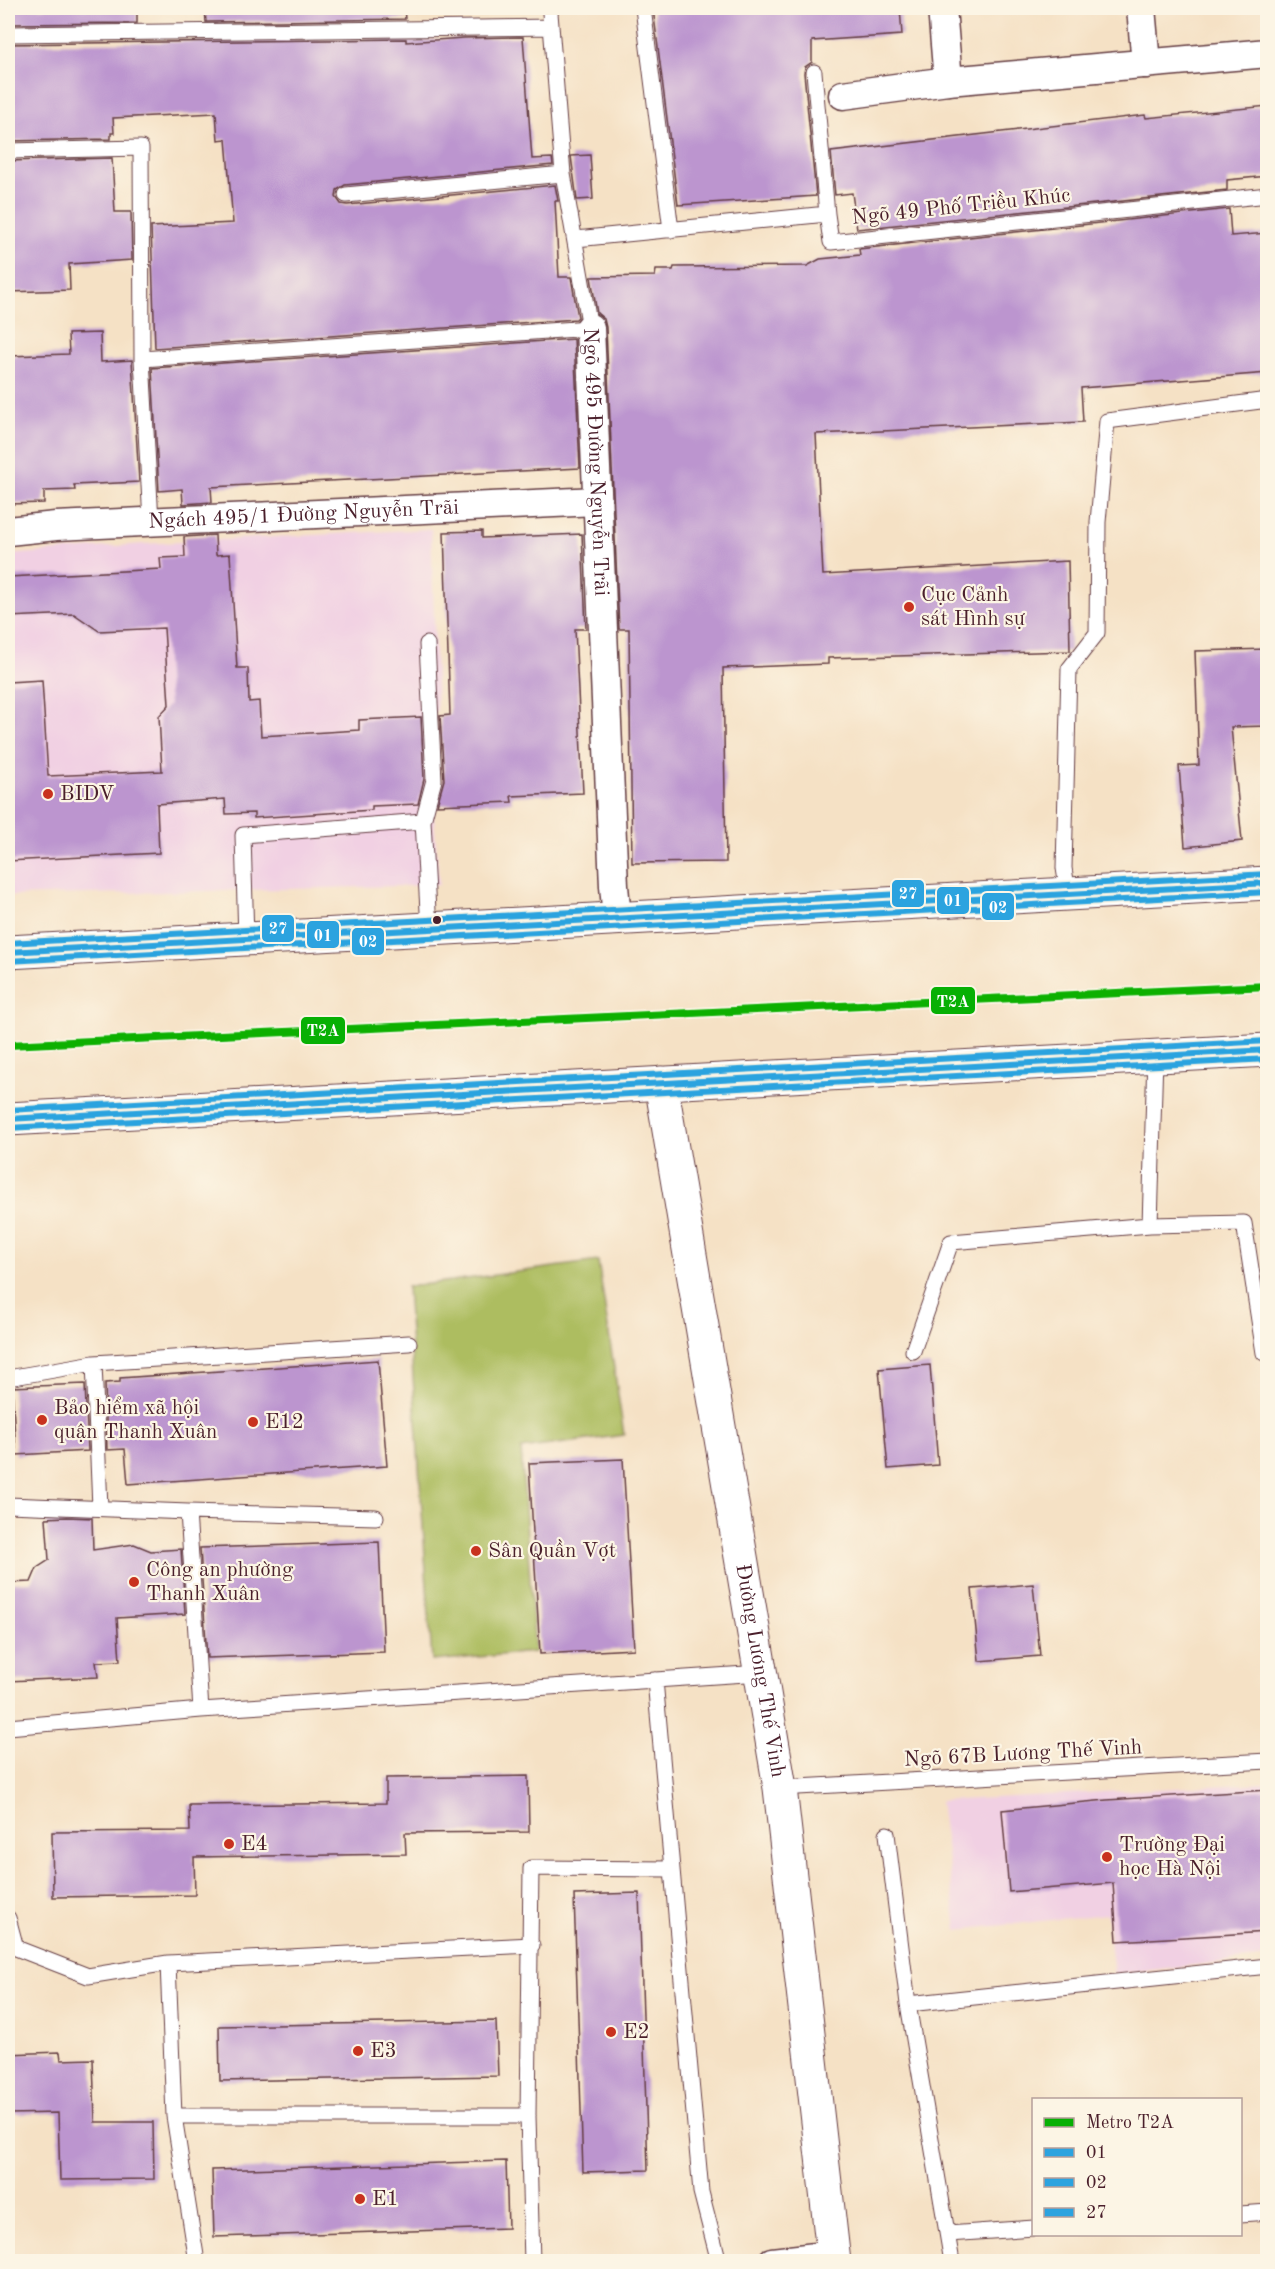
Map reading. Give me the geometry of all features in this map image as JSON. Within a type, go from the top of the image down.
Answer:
[{"type":"main road","points":[[8,952],[1268,883]]},
{"type":"main road","points":[[8,1119],[1268,1050]]},
{"type":"main road","name":"Đường Lương Thế Vinh","points":[[661,1083],[780,1788],[834,2258]]},
{"type":"street","points":[[942,8],[948,81]]},
{"type":"street","points":[[1141,8],[1146,64]]},
{"type":"street","points":[[843,95],[948,81],[1268,53]]},
{"type":"street","name":"Ngõ 495 Đường Nguyễn Trãi","points":[[590,328],[613,874],[617,918]]},
{"type":"street","name":"Ngách 495/1 Đường Nguyễn Trãi","points":[[8,531],[151,521],[597,501]]},
{"type":"street","points":[[772,2262],[834,2258]]},
{"type":"lane","name":"Ngõ 495 Đường Nguyễn Trãi","points":[[552,8],[550,13],[563,174],[590,328]]},
{"type":"lane","points":[[644,8],[671,230]]},
{"type":"lane","points":[[8,34],[551,27]]},
{"type":"lane","points":[[814,72],[827,214]]},
{"type":"lane","points":[[8,151],[141,148],[142,359],[151,521]]},
{"type":"lane","points":[[345,195],[563,174]]},
{"type":"lane","name":"Ngõ 49 Phố Triều Khúc","points":[[576,239],[827,214],[831,242],[1268,195]]},
{"type":"lane","points":[[142,359],[590,328]]},
{"type":"lane","points":[[1068,894],[1064,868],[1069,669],[1097,633],[1098,522],[1107,422],[1268,400]]},
{"type":"lane","points":[[427,644],[434,780],[423,821],[429,929]]},
{"type":"lane","points":[[246,939],[243,835],[423,821]]},
{"type":"lane","points":[[1150,1225],[1155,1056]]},
{"type":"lane","points":[[913,1352],[951,1242],[1150,1225],[1244,1223],[1263,1353]]},
{"type":"lane","points":[[8,1378],[94,1363],[409,1343]]},
{"type":"lane","points":[[94,1363],[100,1508]]},
{"type":"lane","points":[[8,1505],[376,1517]]},
{"type":"lane","points":[[188,1512],[201,1710]]},
{"type":"lane","points":[[8,1727],[201,1710],[761,1673]]},
{"type":"lane","points":[[656,1680],[701,2192],[719,2262]]},
{"type":"lane","name":"Ngõ 67B Lương Thế Vinh","points":[[780,1788],[1268,1761]]},
{"type":"lane","points":[[887,1834],[908,2004],[952,2262]]},
{"type":"lane","points":[[532,2262],[528,2116],[532,1945],[531,1868],[671,1869]]},
{"type":"lane","points":[[8,1918],[16,1948],[88,1976],[168,1963],[532,1945]]},
{"type":"lane","points":[[168,1963],[174,2116],[196,2262]]},
{"type":"lane","points":[[908,2004],[1268,1966]]},
{"type":"lane","points":[[174,2116],[528,2116]]},
{"type":"lane","points":[[1242,2214],[1268,2212]]},
{"type":"lane","points":[[948,2234],[1032,2228]]},
{"type":"shaded area","points":[[431,529],[437,711],[426,712],[439,885],[8,896],[8,555],[143,544]]},
{"type":"shaded area","name":"Trường Đại học Hà Nội","points":[[1267,1783],[1267,1957],[1114,1974],[1107,1914],[957,1930],[940,1801]]},
{"type":"green space","name":"Sân Quần Vợt","points":[[598,1261],[624,1435],[521,1449],[535,1652],[432,1661],[407,1287]]},
{"type":"building","points":[[8,8],[137,8],[137,23],[8,24]]},
{"type":"building","points":[[205,8],[404,8],[405,19],[206,22]]},
{"type":"building","points":[[653,8],[900,8],[902,35],[812,41],[812,62],[805,67],[804,73],[816,196],[678,205]]},
{"type":"building","points":[[523,37],[532,159],[552,158],[553,165],[345,185],[337,190],[336,197],[341,204],[347,205],[555,185],[558,201],[555,201],[559,277],[571,277],[578,317],[576,319],[155,348],[151,227],[233,223],[226,139],[218,140],[216,113],[113,118],[114,133],[111,133],[111,139],[8,141],[8,44],[406,39],[406,42]]},
{"type":"building","points":[[1268,106],[1268,176],[1227,180],[1227,190],[857,229],[852,193],[835,195],[831,152],[1145,115],[1146,118]]},
{"type":"building","points":[[590,155],[593,199],[577,200],[571,156]]},
{"type":"building","points":[[112,158],[115,212],[131,212],[132,260],[69,264],[70,290],[8,292],[8,161]]},
{"type":"building","points":[[1229,209],[1231,236],[1268,233],[1268,373],[1081,388],[1083,422],[816,434],[823,575],[1068,561],[1070,651],[828,658],[828,664],[723,668],[726,862],[632,863],[629,629],[619,629],[606,327],[604,319],[597,313],[591,277],[655,276],[656,270],[673,270],[674,267],[807,266],[820,259],[860,255],[859,249]]},
{"type":"building","points":[[100,333],[101,362],[132,360],[139,482],[74,485],[75,490],[44,491],[44,503],[8,504],[8,356],[69,354],[68,334]]},
{"type":"building","points":[[574,339],[580,468],[211,487],[212,502],[183,504],[182,489],[159,491],[152,368]]},
{"type":"building","points":[[482,531],[482,538],[582,534],[586,629],[575,629],[583,793],[511,796],[512,802],[437,805],[444,780],[440,716],[450,715],[444,532]]},
{"type":"building","points":[[215,535],[216,555],[230,554],[237,668],[248,668],[249,702],[259,701],[261,736],[359,730],[359,720],[421,717],[424,779],[418,804],[372,806],[372,810],[254,818],[254,813],[226,814],[225,799],[157,804],[159,853],[8,861],[8,682],[42,680],[48,776],[162,771],[159,716],[169,705],[164,628],[99,631],[74,614],[8,617],[8,577],[161,569],[160,558],[185,557],[184,537]]},
{"type":"building","points":[[1268,649],[1268,726],[1231,727],[1242,841],[1185,847],[1179,766],[1199,765],[1195,651]]},
{"type":"building","name":"E12","points":[[378,1360],[387,1466],[128,1484],[125,1449],[107,1450],[105,1383],[120,1382],[120,1378]]},
{"type":"building","points":[[930,1365],[938,1465],[888,1469],[879,1369]]},
{"type":"building","name":"Bảo hiểm xã hội quận Thanh Xuân","points":[[85,1384],[88,1451],[16,1455],[12,1387]]},
{"type":"building","points":[[623,1459],[634,1649],[540,1654],[529,1463]]},
{"type":"building","points":[[46,1518],[92,1518],[93,1550],[134,1544],[151,1551],[181,1549],[185,1614],[117,1618],[120,1661],[96,1662],[98,1677],[8,1681],[8,1583],[31,1582],[37,1568],[49,1560]]},
{"type":"building","points":[[379,1542],[384,1652],[207,1658],[200,1548]]},
{"type":"building","points":[[1033,1584],[1040,1656],[979,1661],[972,1589]]},
{"type":"building","name":"E4","points":[[528,1776],[529,1832],[405,1833],[406,1854],[194,1857],[195,1895],[53,1897],[52,1832],[190,1831],[189,1805],[386,1803],[386,1778]]},
{"type":"building","name":"Trường Đại học Hà Nội","points":[[1268,1790],[1268,1932],[1117,1941],[1113,1883],[1009,1892],[1002,1810],[1107,1800]]},
{"type":"building","name":"E2","points":[[639,1893],[648,2170],[583,2172],[574,1895]]},
{"type":"building","name":"E3","points":[[496,2021],[498,2076],[220,2081],[219,2026]]},
{"type":"building","points":[[60,2052],[61,2060],[93,2059],[95,2122],[153,2122],[154,2179],[60,2180],[58,2113],[8,2114],[8,2054]]},
{"type":"building","name":"E1","points":[[506,2161],[508,2228],[214,2237],[212,2170]]},
{"type":"metro line","name":"T2A","points":[[8,1045],[1268,986]]},
{"type":"transit line","name":"27","points":[[8,943],[1268,874]]},
{"type":"transit line","name":"01","points":[[8,952],[1268,883]]},
{"type":"transit line","name":"02","points":[[8,961],[1268,892]]},
{"type":"transit line","name":"27","points":[[8,1110],[1268,1041]]},
{"type":"transit line","name":"01","points":[[8,1119],[1268,1050]]},
{"type":"transit line","name":"02","points":[[8,1128],[1268,1059]]},
{"type":"place","name":"Cục Cảnh sát Hình sự","points":[[909,607]]},
{"type":"place","name":"BIDV","points":[[48,794]]},
{"type":"place","name":"Bảo hiểm xã hội quận Thanh Xuân","points":[[42,1420]]},
{"type":"place","name":"E12","points":[[253,1422]]},
{"type":"place","name":"Sân Quần Vợt","points":[[476,1551]]},
{"type":"place","name":"Công an phường Thanh Xuân","points":[[134,1582]]},
{"type":"place","name":"E4","points":[[229,1844]]},
{"type":"place","name":"Trường Đại học Hà Nội","points":[[1107,1857]]},
{"type":"place","name":"E2","points":[[611,2032]]},
{"type":"place","name":"E3","points":[[358,2051]]},
{"type":"place","name":"E1","points":[[360,2199]]}]
